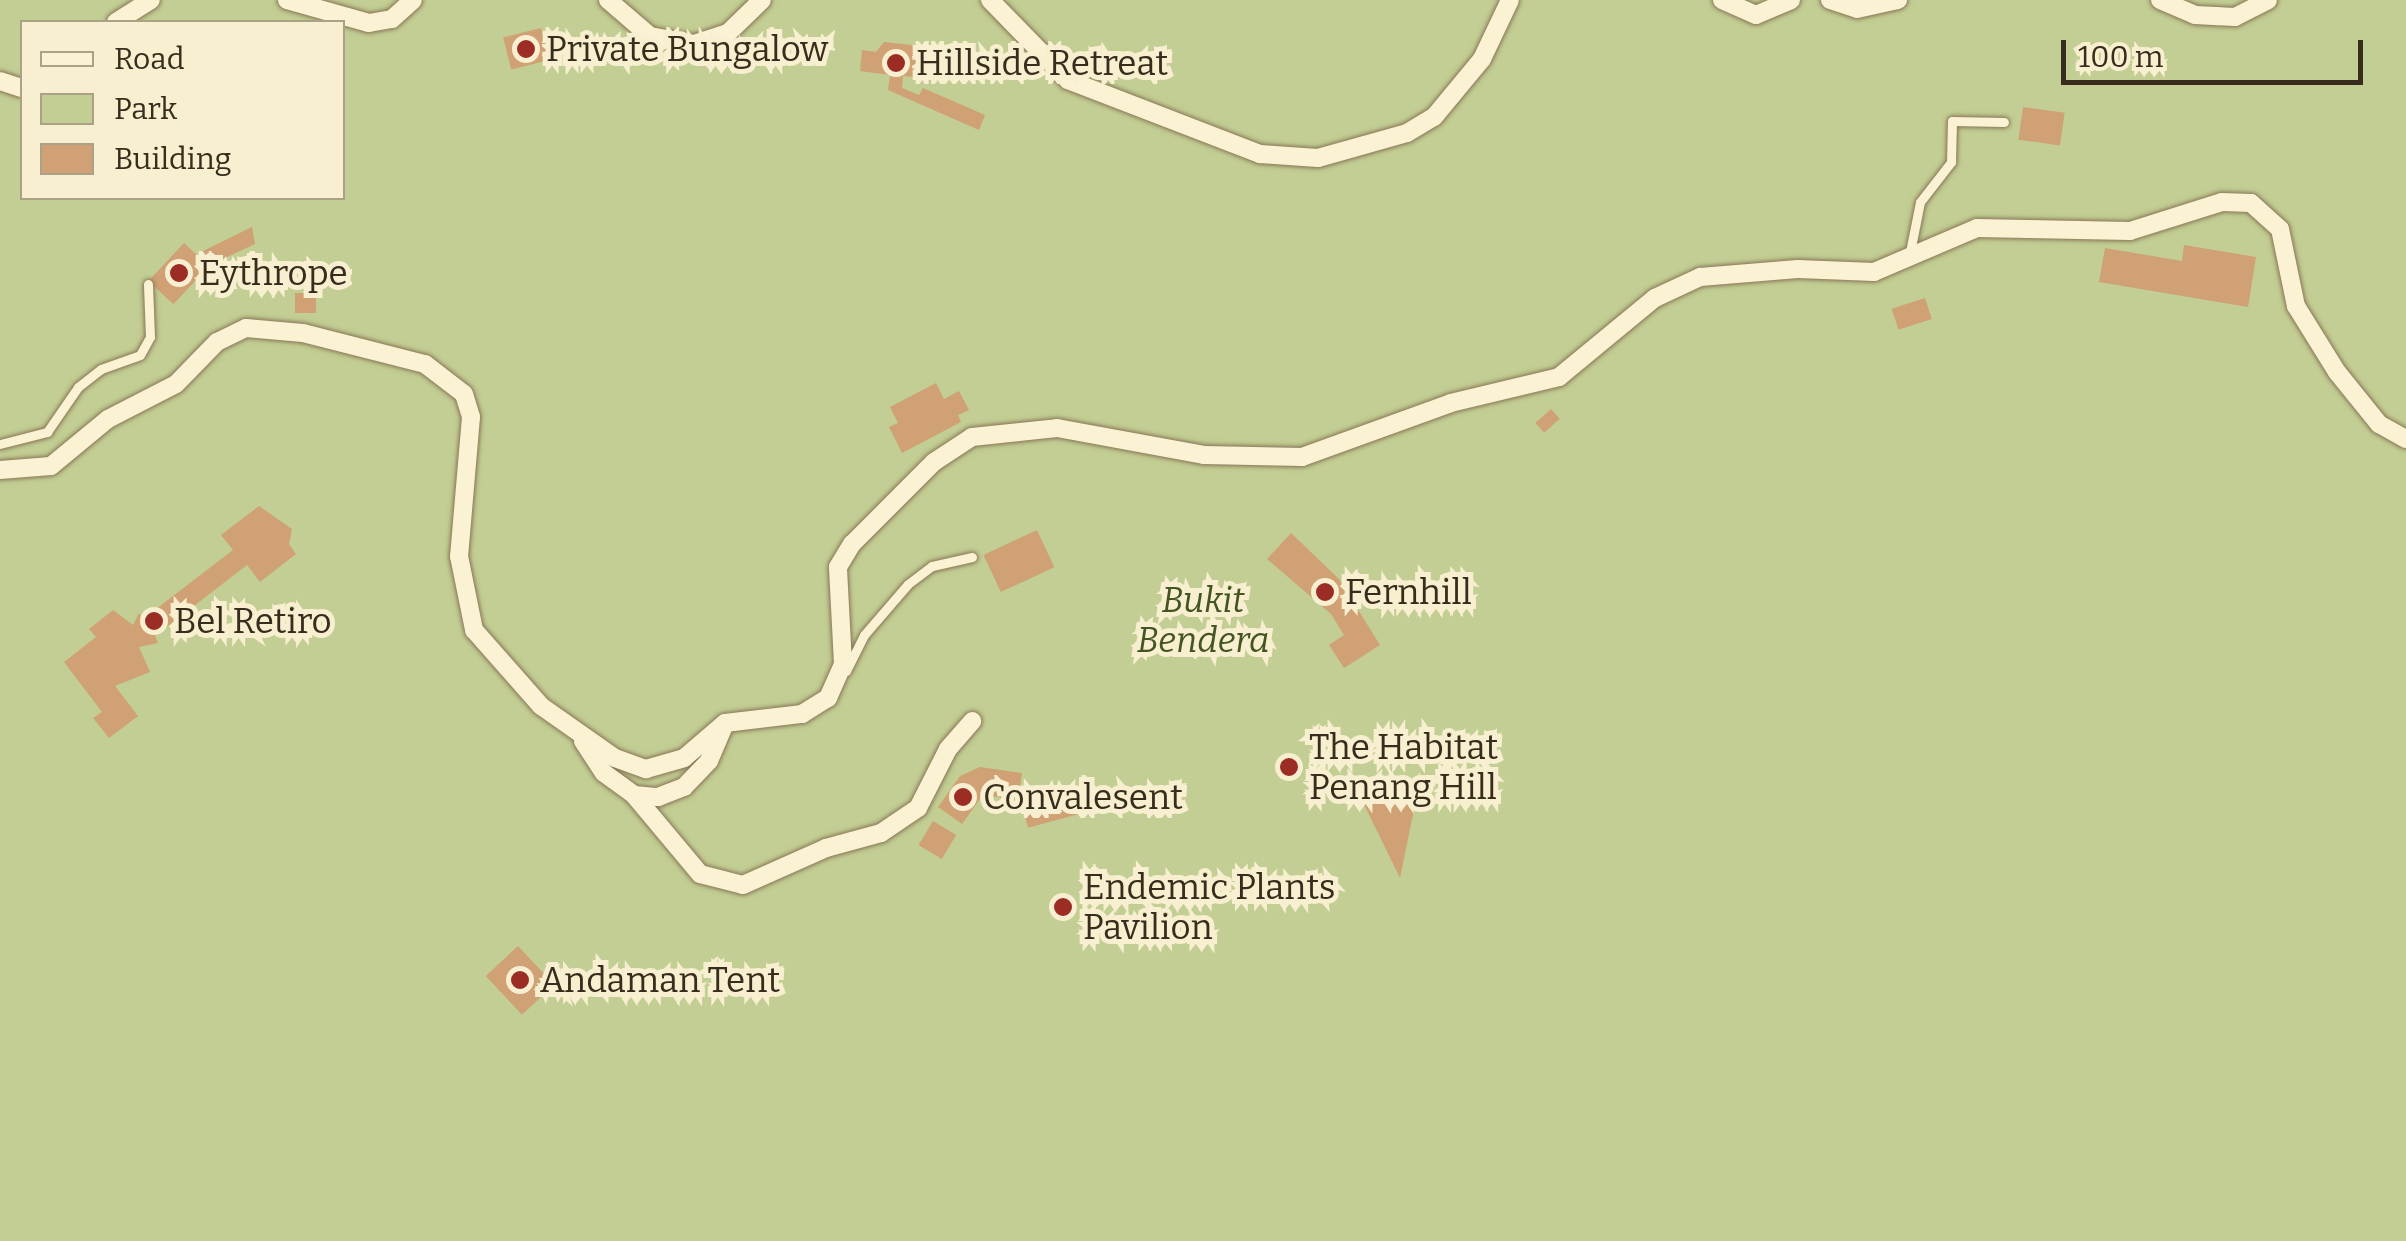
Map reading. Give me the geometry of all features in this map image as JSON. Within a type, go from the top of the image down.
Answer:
[{"type":"street","points":[[119,20],[151,0]]},
{"type":"street","points":[[298,2],[369,23],[392,18],[412,0]]},
{"type":"street","points":[[608,0],[650,36],[694,44],[728,33],[762,0]]},
{"type":"street","points":[[990,0],[1068,80],[1260,154],[1318,158],[1407,133],[1434,117],[1482,60],[1510,0]]},
{"type":"street","points":[[1722,0],[1756,15],[1791,0]]},
{"type":"street","points":[[1830,0],[1857,9],[1898,0]]},
{"type":"street","points":[[2160,0],[2195,15],[2236,17],[2268,0]]},
{"type":"street","points":[[0,470],[51,466],[108,419],[176,384],[218,342],[246,328],[303,333],[426,364],[464,394],[471,417],[459,556],[474,630],[541,706],[579,734],[615,758],[666,767],[725,723],[816,709],[838,681],[838,567],[852,544],[934,462],[972,437],[1057,428],[1204,454],[1302,457],[1451,403],[1558,377],[1655,298],[1700,277],[1798,269],[1874,272],[1978,228],[2130,232],[2222,202],[2251,203],[2280,229],[2296,306],[2337,372],[2379,424],[2406,439]]},
{"type":"street","points":[[579,734],[604,773],[634,795],[700,874],[742,886],[826,848],[881,833],[918,808],[948,749],[972,721]]},
{"type":"street","points":[[634,795],[658,797],[684,787],[709,762],[725,723]]},
{"type":"lane","points":[[1908,259],[1920,202],[1951,162],[1952,121],[2004,122]]},
{"type":"lane","points":[[0,444],[47,432],[78,386],[101,368],[140,355],[150,337],[148,284]]},
{"type":"lane","points":[[838,681],[864,635],[908,584],[932,566],[972,557]]},
{"type":"green space","name":"Bukit Bendera","points":[[0,0],[2406,0],[2406,1241],[0,1241]]},
{"type":"building","name":"Private Bungalow","points":[[541,28],[549,60],[511,69],[503,37]]},
{"type":"building","points":[[884,42],[911,45],[937,60],[935,79],[903,76],[902,88],[919,95],[923,88],[985,115],[979,130],[888,90],[890,75],[860,71],[862,50],[876,52]]},
{"type":"building","points":[[2023,107],[2065,113],[2060,146],[2018,140]]},
{"type":"building","points":[[252,227],[255,244],[214,263],[203,251]]},
{"type":"building","name":"Eythrope","points":[[184,243],[209,266],[173,304],[149,281]]},
{"type":"building","points":[[2184,245],[2256,257],[2248,307],[2099,282],[2105,248],[2182,261]]},
{"type":"building","points":[[295,293],[316,293],[316,313],[295,313]]},
{"type":"building","points":[[1925,298],[1932,319],[1899,330],[1892,309]]},
{"type":"building","points":[[936,383],[944,399],[959,391],[969,410],[958,415],[961,422],[902,453],[889,427],[898,423],[890,407]]},
{"type":"building","points":[[1551,409],[1560,419],[1544,433],[1535,423]]},
{"type":"building","name":"Bel Retiro","points":[[259,506],[292,529],[289,544],[296,554],[260,582],[247,565],[155,636],[158,643],[139,647],[150,672],[115,686],[138,716],[109,738],[93,718],[102,712],[64,662],[96,637],[89,629],[113,610],[133,625],[139,613],[143,619],[233,550],[221,535]]},
{"type":"building","points":[[1037,530],[1054,567],[1001,592],[984,555]]},
{"type":"building","name":"Fernhill","points":[[1291,533],[1339,579],[1380,645],[1344,668],[1329,645],[1344,635],[1331,614],[1267,559]]},
{"type":"building","name":"Convalesent","points":[[980,767],[1022,773],[1018,800],[983,795],[962,824],[938,807],[960,776]]},
{"type":"building","points":[[1420,780],[1400,878],[1355,786]]},
{"type":"building","points":[[1072,791],[1078,814],[1028,828],[1022,804]]},
{"type":"building","points":[[933,821],[956,835],[942,859],[919,845]]},
{"type":"building","name":"Endemic Plants Pavilion","points":[[1053,897],[1074,898],[1073,917],[1052,916]]},
{"type":"building","name":"Andaman Tent","points":[[518,946],[554,985],[522,1015],[486,976]]},
{"type":"place","name":"Private Bungalow","points":[[526,49]]},
{"type":"place","name":"Hillside Retreat","points":[[896,63]]},
{"type":"place","name":"Eythrope","points":[[179,273]]},
{"type":"place","name":"Fernhill","points":[[1325,592]]},
{"type":"place","name":"Bel Retiro","points":[[154,621]]},
{"type":"place","name":"The Habitat Penang Hill","points":[[1289,767]]},
{"type":"place","name":"Convalesent","points":[[963,797]]},
{"type":"place","name":"Endemic Plants Pavilion","points":[[1063,907]]},
{"type":"place","name":"Andaman Tent","points":[[520,980]]}]
